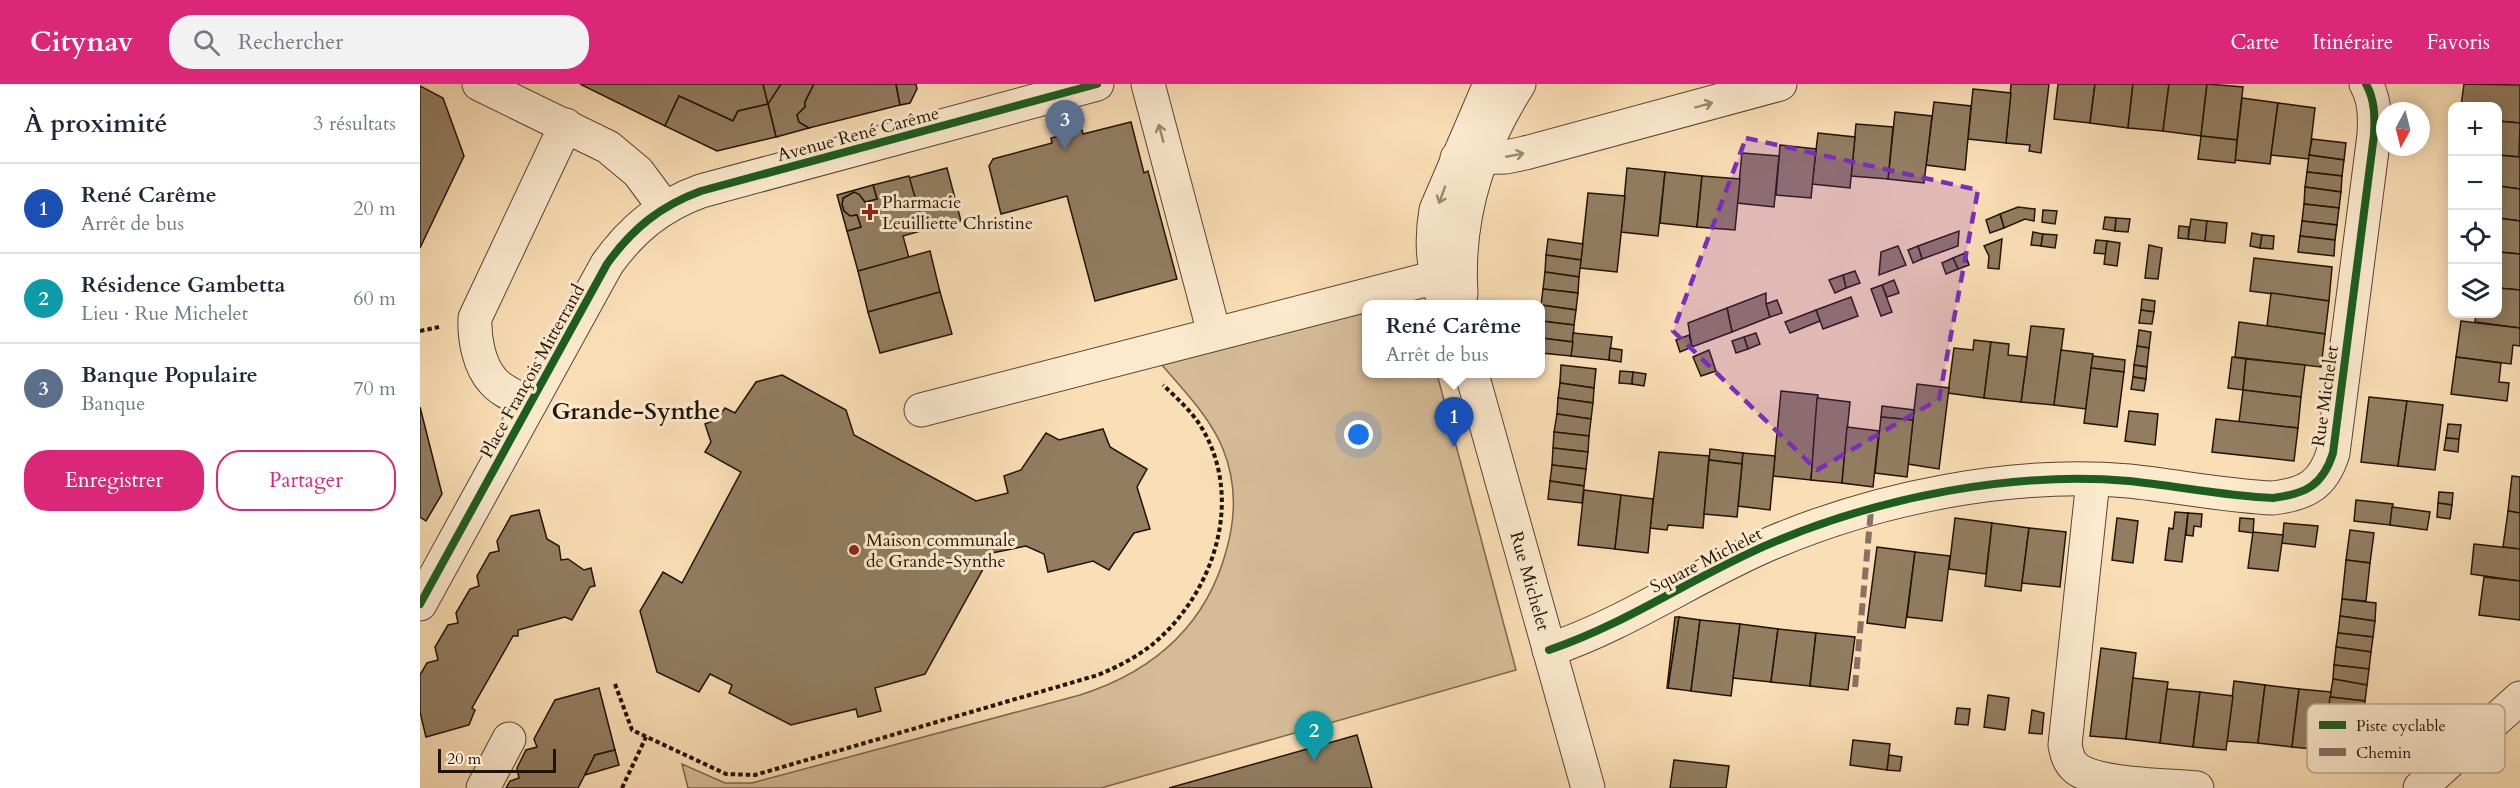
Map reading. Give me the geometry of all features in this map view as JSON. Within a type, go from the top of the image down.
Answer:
[{"type":"street","points":[[479,84],[608,147],[638,172],[664,207]]},
{"type":"street","name":"Avenue René Carême","points":[[664,207],[701,191],[1097,84]]},
{"type":"street","points":[[1148,84],[1214,333]]},
{"type":"street","points":[[1469,159],[1491,84]]},
{"type":"street","points":[[1458,300],[1433,263],[1433,226],[1444,188],[1469,159],[1519,84]]},
{"type":"street","points":[[1469,159],[1525,153],[1780,84]]},
{"type":"street","name":"Rue Michelet","points":[[2093,480],[2128,481],[2273,498],[2300,492],[2319,481],[2326,473],[2334,453],[2374,135],[2375,114],[2366,84]]},
{"type":"street","name":"Place François Mitterrand","points":[[530,404],[492,381],[476,342],[475,318],[566,125]]},
{"type":"street","name":"Place François Mitterrand","points":[[420,604],[607,264],[635,229],[664,207]]},
{"type":"street","points":[[1371,300],[1447,284]]},
{"type":"street","points":[[921,410],[1214,333],[1362,302]]},
{"type":"street","name":"Rue Michelet","points":[[1473,378],[1588,788]]},
{"type":"street","points":[[2093,480],[2065,745],[2068,758],[2075,768],[2099,778],[2197,788]]},
{"type":"street","name":"Square Michelet","points":[[1550,650],[1595,634],[1755,551],[1819,525],[1965,488],[2010,481],[2093,480]]},
{"type":"street","points":[[2505,712],[2520,698]]},
{"type":"street","points":[[483,788],[509,739]]},
{"type":"street","points":[[2420,788],[2437,773]]},
{"type":"path","points":[[615,684],[632,730],[726,774],[755,775],[1098,675],[1123,665],[1162,636],[1192,602],[1211,564],[1221,523],[1220,482],[1208,441],[1190,411],[1166,388]]},
{"type":"path","points":[[622,788],[646,737]]},
{"type":"highlighted area","points":[[1746,138],[1978,190],[1939,399],[1817,470],[1673,331]]},
{"type":"shaded area","points":[[1362,313],[1362,378],[1438,378],[1516,670],[1101,788],[688,788],[682,764],[725,783],[752,783],[1080,695],[1132,673],[1174,641],[1206,600],[1218,575],[1232,523],[1233,498],[1230,473],[1218,437],[1196,405],[1162,365]]},
{"type":"building","points":[[580,84],[763,84],[768,104],[738,111],[733,121],[679,96],[665,126]]},
{"type":"building","points":[[763,84],[781,84],[770,104],[768,104]]},
{"type":"building","points":[[781,84],[814,84],[805,102],[805,107],[797,115],[799,122],[809,128],[776,137],[768,104]]},
{"type":"building","points":[[814,84],[896,84],[900,105],[809,128],[799,122],[797,115],[805,107],[805,102]]},
{"type":"building","points":[[896,84],[916,84],[917,89],[910,103],[900,105]]},
{"type":"building","points":[[2011,84],[2049,84],[2041,153],[2029,151],[2030,145],[2006,143]]},
{"type":"building","points":[[2058,84],[2095,84],[2090,123],[2054,119]]},
{"type":"building","points":[[2095,84],[2133,84],[2128,128],[2090,123]]},
{"type":"building","points":[[2133,84],[2169,84],[2163,131],[2128,128]]},
{"type":"building","points":[[2169,84],[2207,84],[2201,136],[2163,131]]},
{"type":"building","points":[[2207,84],[2243,87],[2237,140],[2201,136]]},
{"type":"building","points":[[2464,84],[2520,85],[2520,123],[2502,121],[2502,102],[2462,102]]},
{"type":"building","points":[[420,86],[443,98],[464,156],[420,248]]},
{"type":"building","points":[[1973,89],[2011,93],[2006,143],[1968,139]]},
{"type":"building","points":[[679,96],[733,121],[738,111],[768,104],[776,137],[717,151],[665,126]]},
{"type":"building","points":[[2242,98],[2278,103],[2270,164],[2235,160]]},
{"type":"building","points":[[1934,102],[1971,106],[1965,170],[1926,165]]},
{"type":"building","points":[[2278,103],[2315,108],[2309,159],[2271,155]]},
{"type":"building","points":[[1895,112],[1932,116],[1924,183],[1888,179]]},
{"type":"building","points":[[2502,121],[2520,123],[2519,157],[2502,155]]},
{"type":"building","points":[[1131,122],[1144,173],[1148,171],[1177,279],[1095,301],[1067,196],[1001,214],[989,166],[993,159],[1052,143],[1051,138],[1082,130],[1083,134]]},
{"type":"building","points":[[1856,124],[1893,127],[1888,179],[1851,176]]},
{"type":"building","points":[[1818,133],[1855,137],[1850,188],[1812,184]]},
{"type":"building","points":[[2201,136],[2237,140],[2235,163],[2198,159]]},
{"type":"building","points":[[2312,139],[2346,143],[2344,160],[2309,155]]},
{"type":"building","points":[[1780,145],[1816,149],[1811,198],[1776,195]]},
{"type":"building","points":[[1742,153],[1779,156],[1774,207],[1737,203]]},
{"type":"building","points":[[2309,155],[2344,160],[2342,176],[2307,172]]},
{"type":"building","points":[[2502,155],[2520,157],[2520,189],[2502,187]]},
{"type":"building","points":[[947,168],[961,221],[924,230],[909,178]]},
{"type":"building","points":[[1627,168],[1665,172],[1658,236],[1621,232]]},
{"type":"building","points":[[1665,172],[1702,176],[1697,227],[1660,223]]},
{"type":"building","points":[[2307,172],[2342,176],[2341,192],[2305,187]]},
{"type":"building","points":[[909,176],[924,230],[903,236],[909,258],[858,271],[847,231],[861,227],[857,215],[850,216],[844,211],[843,198],[854,192],[859,194],[865,202],[877,199],[873,185]]},
{"type":"building","points":[[1702,176],[1740,179],[1735,230],[1697,227]]},
{"type":"building","points":[[873,185],[877,199],[865,202],[859,194],[854,192],[843,198],[844,211],[850,216],[857,215],[861,227],[847,231],[837,195]]},
{"type":"building","points":[[2305,187],[2341,192],[2339,208],[2304,204]]},
{"type":"building","points":[[2502,187],[2520,189],[2520,221],[2502,219]]},
{"type":"building","points":[[1588,193],[1625,196],[1617,272],[1580,268]]},
{"type":"building","points":[[2304,204],[2339,208],[2337,225],[2302,221]]},
{"type":"building","points":[[2018,207],[2035,209],[2034,221],[2025,219],[2004,228],[2000,214]]},
{"type":"building","points":[[2043,210],[2057,211],[2055,224],[2042,222]]},
{"type":"building","points":[[2000,214],[2004,228],[1990,233],[1986,220]]},
{"type":"building","points":[[2105,217],[2116,218],[2115,231],[2103,229]]},
{"type":"building","points":[[2116,218],[2130,219],[2128,232],[2115,231]]},
{"type":"building","points":[[2191,219],[2207,221],[2205,241],[2188,239]]},
{"type":"building","points":[[2502,219],[2520,221],[2520,254],[2502,252]]},
{"type":"building","points":[[2207,221],[2227,223],[2225,243],[2205,241]]},
{"type":"building","points":[[2302,221],[2337,225],[2335,240],[2300,236]]},
{"type":"building","points":[[2179,226],[2189,227],[2188,239],[2178,238]]},
{"type":"building","points":[[1959,231],[1958,246],[1922,259],[1918,246]]},
{"type":"building","points":[[2033,232],[2043,234],[2041,246],[2031,245]]},
{"type":"building","points":[[2252,233],[2262,235],[2260,248],[2250,246]]},
{"type":"building","points":[[2043,234],[2057,235],[2055,248],[2041,246]]},
{"type":"building","points":[[2262,235],[2274,236],[2273,249],[2260,248]]},
{"type":"building","points":[[2300,236],[2335,240],[2334,256],[2298,252]]},
{"type":"building","points":[[1548,239],[1583,244],[1581,260],[1546,255]]},
{"type":"building","points":[[2002,239],[1999,269],[1988,268],[1989,256],[1984,246]]},
{"type":"building","points":[[2096,240],[2107,241],[2106,254],[2094,253]]},
{"type":"building","points":[[2107,241],[2120,243],[2117,266],[2104,264]]},
{"type":"building","points":[[2149,245],[2162,248],[2158,279],[2145,278]]},
{"type":"building","points":[[1898,246],[1906,265],[1879,275],[1881,252]]},
{"type":"building","points":[[1918,246],[1922,259],[1913,263],[1908,250]]},
{"type":"building","points":[[930,251],[940,292],[868,312],[858,271]]},
{"type":"building","points":[[2502,252],[2520,254],[2520,290],[2502,288]]},
{"type":"building","points":[[1965,253],[1969,265],[1958,269],[1953,258]]},
{"type":"building","points":[[1546,255],[1581,260],[1579,277],[1545,272]]},
{"type":"building","points":[[1953,258],[1958,269],[1946,274],[1942,263]]},
{"type":"building","points":[[2254,258],[2332,267],[2329,301],[2250,291]]},
{"type":"building","points":[[1855,271],[1860,283],[1846,288],[1843,275]]},
{"type":"building","points":[[1545,272],[1579,277],[1578,293],[1543,289]]},
{"type":"building","points":[[1843,275],[1846,288],[1835,293],[1829,280]]},
{"type":"building","points":[[1894,280],[1899,293],[1887,297],[1882,285]]},
{"type":"building","points":[[1882,285],[1892,312],[1881,316],[1871,289]]},
{"type":"building","points":[[2502,288],[2520,290],[2520,328],[2475,322],[2476,318],[2502,318]]},
{"type":"building","points":[[1543,289],[1578,293],[1576,310],[1545,306],[1545,300],[1542,300]]},
{"type":"building","points":[[940,292],[952,334],[880,353],[868,312]]},
{"type":"building","points":[[1766,293],[1770,317],[1732,332],[1727,308]]},
{"type":"building","points":[[2271,293],[2329,301],[2325,334],[2267,326]]},
{"type":"building","points":[[1851,297],[1858,316],[1823,329],[1816,310]]},
{"type":"building","points":[[2142,299],[2155,301],[2154,312],[2141,310]]},
{"type":"building","points":[[1777,300],[1782,313],[1770,317],[1766,304]]},
{"type":"building","points":[[1545,306],[1576,310],[1574,325],[1545,321]]},
{"type":"building","points":[[1727,308],[1732,332],[1692,347],[1688,323]]},
{"type":"building","points":[[1816,310],[1820,321],[1790,333],[1785,322]]},
{"type":"building","points":[[2141,310],[2154,312],[2152,324],[2139,323]]},
{"type":"building","points":[[1545,321],[1574,325],[1573,342],[1545,338]]},
{"type":"building","points":[[2461,321],[2520,328],[2520,346],[2513,345],[2511,364],[2456,357]]},
{"type":"building","points":[[2239,322],[2325,334],[2321,367],[2235,357]]},
{"type":"building","points":[[2031,326],[2064,329],[2054,405],[2021,402]]},
{"type":"building","points":[[2139,330],[2151,332],[2149,348],[2137,346]]},
{"type":"building","points":[[1573,333],[1612,337],[1609,360],[1571,356]]},
{"type":"building","points":[[1756,333],[1760,344],[1748,349],[1744,337]]},
{"type":"building","points":[[1689,335],[1692,347],[1680,352],[1676,340]]},
{"type":"building","points":[[1744,337],[1748,349],[1736,353],[1732,341]]},
{"type":"building","points":[[1545,338],[1573,342],[1571,356],[1545,353]]},
{"type":"building","points":[[1974,340],[1991,342],[1984,398],[1948,393],[1954,348],[1973,350]]},
{"type":"building","points":[[1991,342],[2009,344],[2008,355],[2027,357],[2021,402],[1984,398]]},
{"type":"building","points":[[2137,346],[2149,348],[2147,367],[2134,365]]},
{"type":"building","points":[[1610,348],[1622,350],[1621,362],[1609,360]]},
{"type":"building","points":[[1709,350],[1716,371],[1701,376],[1693,357]]},
{"type":"building","points":[[2061,350],[2093,354],[2086,409],[2054,405]]},
{"type":"building","points":[[2093,356],[2125,360],[2124,372],[2091,368]]},
{"type":"building","points":[[2232,357],[2246,359],[2243,390],[2228,388]]},
{"type":"building","points":[[2456,357],[2501,363],[2499,382],[2509,383],[2507,401],[2451,394]]},
{"type":"building","points":[[2246,359],[2305,365],[2301,397],[2243,390]]},
{"type":"building","points":[[1561,365],[1596,369],[1594,388],[1560,383]]},
{"type":"building","points":[[2134,365],[2147,367],[2146,379],[2133,377]]},
{"type":"building","points":[[2091,368],[2124,372],[2117,427],[2084,423]]},
{"type":"building","points":[[1620,371],[1633,372],[1632,384],[1619,383]]},
{"type":"building","points":[[1633,372],[1646,374],[1644,386],[1632,384]]},
{"type":"building","name":"Maison communale de Grande-Synthe","points":[[782,375],[846,410],[854,435],[976,501],[1008,493],[1004,476],[1021,470],[1046,433],[1059,440],[1103,429],[1110,447],[1147,469],[1137,487],[1150,529],[1134,533],[1109,570],[1093,561],[1048,572],[1044,554],[1026,546],[992,553],[925,674],[875,688],[881,711],[858,717],[856,709],[791,725],[729,693],[732,685],[710,674],[699,692],[657,672],[640,611],[663,572],[682,583],[741,472],[705,452],[711,442],[705,424],[717,419],[725,408],[735,413],[756,382]]},
{"type":"building","points":[[2133,377],[2146,379],[2144,391],[2131,389]]},
{"type":"building","points":[[1560,383],[1594,388],[1593,403],[1558,398]]},
{"type":"building","points":[[1917,384],[1949,388],[1939,469],[1908,464]]},
{"type":"building","points":[[2243,390],[2301,397],[2298,428],[2239,422]]},
{"type":"building","points":[[1781,391],[1818,395],[1811,480],[1773,476]]},
{"type":"building","points":[[2369,397],[2407,401],[2398,466],[2361,462]]},
{"type":"building","points":[[1558,398],[1593,403],[1591,419],[1557,414]]},
{"type":"building","points":[[1817,398],[1850,402],[1842,483],[1811,480]]},
{"type":"building","points":[[2407,401],[2443,405],[2435,470],[2398,466]]},
{"type":"building","points":[[1882,406],[1914,410],[1913,420],[1881,417]]},
{"type":"building","points":[[420,407],[442,494],[426,521],[420,517]]},
{"type":"building","points":[[2129,411],[2158,414],[2155,445],[2125,441]]},
{"type":"building","points":[[1557,414],[1591,419],[1589,436],[1554,432]]},
{"type":"building","points":[[1881,417],[1913,420],[1907,477],[1875,473]]},
{"type":"building","points":[[2216,419],[2298,428],[2294,461],[2212,452]]},
{"type":"building","points":[[2448,424],[2461,425],[2459,439],[2446,438]]},
{"type":"building","points":[[1847,427],[1879,431],[1873,487],[1842,483]]},
{"type":"building","points":[[1554,432],[1589,436],[1588,452],[1553,448]]},
{"type":"building","points":[[2446,438],[2459,439],[2458,452],[2444,450]]},
{"type":"building","points":[[1553,448],[1588,452],[1586,469],[1552,465]]},
{"type":"building","points":[[1710,449],[1743,453],[1742,464],[1709,460]]},
{"type":"building","points":[[1659,452],[1709,456],[1703,528],[1668,525],[1667,530],[1650,528]]},
{"type":"building","points":[[1743,453],[1775,456],[1770,510],[1738,506]]},
{"type":"building","points":[[1709,460],[1742,464],[1737,517],[1704,514]]},
{"type":"building","points":[[1552,465],[1586,469],[1584,486],[1550,481]]},
{"type":"building","points":[[2512,476],[2520,477],[2520,513],[2508,511]]},
{"type":"building","points":[[1550,481],[1584,486],[1582,503],[1548,499]]},
{"type":"building","points":[[1584,490],[1621,495],[1615,549],[1578,545]]},
{"type":"building","points":[[2439,492],[2453,493],[2452,505],[2438,503]]},
{"type":"building","points":[[1621,495],[1653,499],[1648,553],[1615,549]]},
{"type":"building","points":[[2356,500],[2393,504],[2390,525],[2354,521]]},
{"type":"building","points":[[2438,503],[2452,505],[2450,519],[2437,517]]},
{"type":"building","points":[[2392,507],[2430,512],[2427,530],[2390,525]]},
{"type":"building","points":[[539,510],[547,539],[559,546],[561,560],[568,559],[584,570],[591,568],[595,586],[590,587],[572,620],[565,617],[518,630],[518,636],[513,636],[472,708],[475,710],[469,725],[426,737],[420,712],[420,675],[427,663],[438,660],[435,647],[448,625],[458,623],[456,613],[470,589],[479,586],[477,576],[490,553],[499,551],[497,541],[511,516]]},
{"type":"building","points":[[2508,511],[2520,513],[2520,549],[2503,547]]},
{"type":"building","points":[[2175,512],[2188,513],[2182,562],[2165,560],[2169,528],[2173,529]]},
{"type":"building","points":[[2188,513],[2202,514],[2201,527],[2194,526],[2193,536],[2186,535]]},
{"type":"building","points":[[1955,518],[1992,523],[1986,574],[1949,569]]},
{"type":"building","points":[[2117,518],[2138,521],[2133,563],[2112,560]]},
{"type":"building","points":[[2240,518],[2254,519],[2253,533],[2239,531]]},
{"type":"building","points":[[1992,523],[2029,528],[2021,591],[1985,586]]},
{"type":"building","points":[[2284,523],[2318,526],[2315,547],[2282,543]]},
{"type":"building","points":[[2029,528],[2066,532],[2060,587],[2022,583]]},
{"type":"building","points":[[2350,530],[2374,533],[2370,563],[2346,560]]},
{"type":"building","points":[[2253,532],[2283,535],[2278,571],[2248,568]]},
{"type":"building","points":[[2474,544],[2520,549],[2520,581],[2471,574]]},
{"type":"building","points":[[1877,547],[1915,552],[1905,628],[1867,623]]},
{"type":"building","points":[[1915,552],[1950,556],[1942,621],[1907,617]]},
{"type":"building","points":[[2346,560],[2370,563],[2366,601],[2342,599]]},
{"type":"building","points":[[2484,577],[2520,581],[2520,620],[2479,615]]},
{"type":"building","points":[[2342,599],[2376,603],[2375,621],[2340,616]]},
{"type":"building","points":[[2340,616],[2375,621],[2373,637],[2338,633]]},
{"type":"building","points":[[1675,617],[1679,617],[1667,688]]},
{"type":"building","points":[[1679,617],[1700,620],[1691,691],[1668,688]]},
{"type":"building","points":[[1700,620],[1740,624],[1731,696],[1691,691]]},
{"type":"building","points":[[1740,624],[1778,629],[1771,682],[1733,678]]},
{"type":"building","points":[[1778,629],[1816,633],[1810,686],[1771,682]]},
{"type":"building","points":[[1816,633],[1855,637],[1848,690],[1810,686]]},
{"type":"building","points":[[2338,633],[2373,637],[2371,652],[2336,647]]},
{"type":"building","points":[[2336,647],[2371,652],[2369,669],[2334,665]]},
{"type":"building","points":[[2101,648],[2136,653],[2126,739],[2090,736]]},
{"type":"building","points":[[2334,665],[2369,669],[2367,685],[2333,679]]},
{"type":"building","points":[[2133,678],[2168,682],[2160,743],[2126,739]]},
{"type":"building","points":[[2333,679],[2367,685],[2365,701],[2330,697]]},
{"type":"building","points":[[2234,681],[2265,685],[2258,743],[2227,741]]},
{"type":"building","points":[[2265,685],[2299,689],[2292,747],[2258,743]]},
{"type":"building","points":[[599,688],[615,750],[595,755],[578,788],[506,788],[510,781],[519,778],[517,768],[526,750],[537,747],[534,739],[555,700]]},
{"type":"building","points":[[2167,689],[2200,692],[2193,747],[2160,743]]},
{"type":"building","points":[[2299,689],[2331,692],[2330,704],[2307,704],[2307,748],[2292,747]]},
{"type":"building","points":[[2200,692],[2233,696],[2226,750],[2193,747]]},
{"type":"building","points":[[1988,695],[2009,698],[2005,730],[1984,727]]},
{"type":"building","points":[[2330,697],[2365,701],[2365,704],[2329,704]]},
{"type":"building","points":[[1957,708],[1970,709],[1968,725],[1955,724]]},
{"type":"building","points":[[2032,710],[2044,713],[2042,734],[2029,733]]},
{"type":"building","points":[[1357,735],[1372,788],[1169,788]]},
{"type":"building","points":[[1853,740],[1890,744],[1887,770],[1850,765]]},
{"type":"building","points":[[615,750],[619,765],[585,775],[595,755]]},
{"type":"building","points":[[1889,755],[1902,757],[1900,771],[1887,770]]},
{"type":"building","points":[[1674,760],[1729,766],[1726,788],[1670,788]]},
{"type":"marked path","points":[[1855,687],[1871,510]]},
{"type":"cycle path","points":[[420,604],[607,264],[626,240],[648,220],[660,211],[701,191],[1097,84]]},
{"type":"cycle path","points":[[1549,650],[1607,626],[1774,542],[1815,526],[1903,500],[1994,484],[2040,480],[2129,481],[2273,498],[2295,494],[2312,486],[2324,473],[2333,453],[2374,135],[2374,109],[2366,84]]},
{"type":"place","name":"Banque Populaire","points":[[1065,150]]},
{"type":"place","name":"Pharmacie Leuilliette Christine","points":[[870,212]]},
{"type":"place","name":"René Carême","points":[[1454,447]]},
{"type":"place","name":"Maison communale de Grande-Synthe","points":[[854,550]]},
{"type":"place","name":"Résidence Gambetta","points":[[1314,761]]},
{"type":"district","name":"Grande-Synthe","points":[[636,411]]}]
